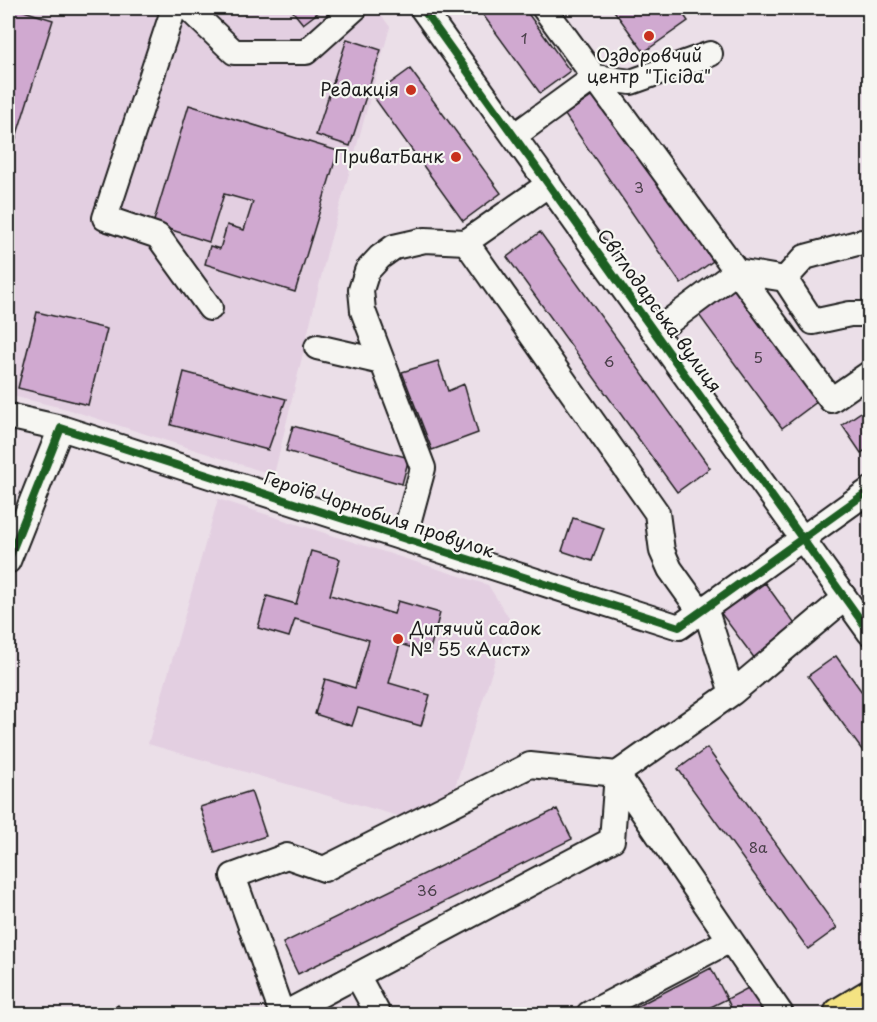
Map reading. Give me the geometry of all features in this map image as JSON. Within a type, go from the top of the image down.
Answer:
[{"type":"main road","points":[[840,1014],[870,996]]},
{"type":"street","points":[[174,8],[105,218],[158,236],[210,308]]},
{"type":"street","points":[[188,8],[234,52],[306,52],[332,26],[355,8]]},
{"type":"street","name":"Світлодарська вулиця","points":[[422,8],[870,633]]},
{"type":"street","points":[[544,8],[831,400],[870,373]]},
{"type":"street","points":[[514,136],[595,77],[631,82],[710,54]]},
{"type":"street","points":[[404,538],[423,468],[363,311],[361,290],[367,271],[394,247],[408,242],[425,240],[466,242],[549,184]]},
{"type":"street","points":[[466,242],[657,513],[662,551],[670,569],[703,610],[732,693]]},
{"type":"street","points":[[785,279],[805,257],[861,242],[870,247]]},
{"type":"street","points":[[655,332],[737,272],[785,279],[813,322],[850,314],[870,314]]},
{"type":"street","points":[[317,347],[382,362]]},
{"type":"street","name":"Героїв Чорнобиля провулок","points":[[8,416],[61,428],[678,627],[870,490]]},
{"type":"street","points":[[8,561],[61,428]]},
{"type":"street","points":[[617,774],[612,840],[283,1014],[233,876],[287,856],[324,869],[530,765],[617,774],[732,693],[845,598]]},
{"type":"street","points":[[617,774],[781,1014]]},
{"type":"street","points":[[589,1014],[730,940]]},
{"type":"street","points":[[357,975],[378,1014]]},
{"type":"shaded area","points":[[8,8],[376,8],[390,27],[327,252],[274,475],[67,409],[8,395]]},
{"type":"shaded area","points":[[218,499],[488,585],[509,618],[454,790],[405,818],[148,744]]},
{"type":"building","points":[[8,8],[53,20],[8,163]]},
{"type":"building","points":[[290,8],[324,8],[303,24]]},
{"type":"building","points":[[478,8],[524,8],[570,71],[540,93]]},
{"type":"building","name":"Оздоровчий центр \"Тісіда\"","points":[[612,8],[679,8],[688,21],[644,52]]},
{"type":"building","points":[[347,39],[381,50],[350,146],[316,135]]},
{"type":"building","points":[[410,69],[501,193],[463,221],[373,96]]},
{"type":"building","points":[[597,93],[713,261],[681,284],[565,115]]},
{"type":"building","points":[[189,105],[338,151],[295,292],[205,264],[210,246],[220,249],[227,225],[244,230],[253,202],[224,194],[209,242],[153,224]]},
{"type":"building","points":[[540,232],[710,468],[677,492],[507,257]]},
{"type":"building","points":[[734,288],[818,401],[782,428],[699,315]]},
{"type":"building","points":[[37,312],[107,329],[88,405],[18,388]]},
{"type":"building","points":[[438,361],[448,391],[464,384],[478,433],[432,450],[402,372]]},
{"type":"building","points":[[184,372],[286,399],[268,450],[171,425]]},
{"type":"building","points":[[870,406],[870,447],[861,453],[842,425]]},
{"type":"building","points":[[293,426],[409,458],[402,484],[286,451]]},
{"type":"building","points":[[573,518],[604,528],[592,561],[562,551]]},
{"type":"building","name":"Дитячий садок № 55 «Аист»","points":[[311,551],[340,559],[330,595],[394,614],[398,601],[440,613],[429,653],[400,644],[389,683],[430,695],[421,726],[358,708],[352,726],[315,714],[325,679],[355,688],[369,640],[295,619],[289,637],[258,628],[267,596],[296,604]]},
{"type":"building","points":[[765,583],[797,627],[755,659],[717,608],[738,592],[743,599]]},
{"type":"building","points":[[836,656],[870,703],[870,761],[808,676]]},
{"type":"building","points":[[707,748],[837,928],[808,949],[678,769]]},
{"type":"building","points":[[251,791],[266,836],[215,853],[200,807]]},
{"type":"building","points":[[557,809],[572,839],[298,974],[283,943]]},
{"type":"building","points":[[711,968],[727,999],[697,1014],[622,1014]]},
{"type":"building","points":[[750,987],[763,1013],[734,1014],[727,999]]},
{"type":"building","points":[[118,1005],[125,1014],[104,1014]]},
{"type":"cycle path","points":[[422,8],[870,633]]},
{"type":"cycle path","points":[[8,561],[61,428],[679,627],[870,490]]},
{"type":"place","name":"Оздоровчий центр \"Тісіда\"","points":[[649,36]]},
{"type":"place","name":"Редакція","points":[[411,90]]},
{"type":"place","name":"ПриватБанк","points":[[456,157]]},
{"type":"place","name":"Дитячий садок № 55 «Аист»","points":[[398,639]]}]
